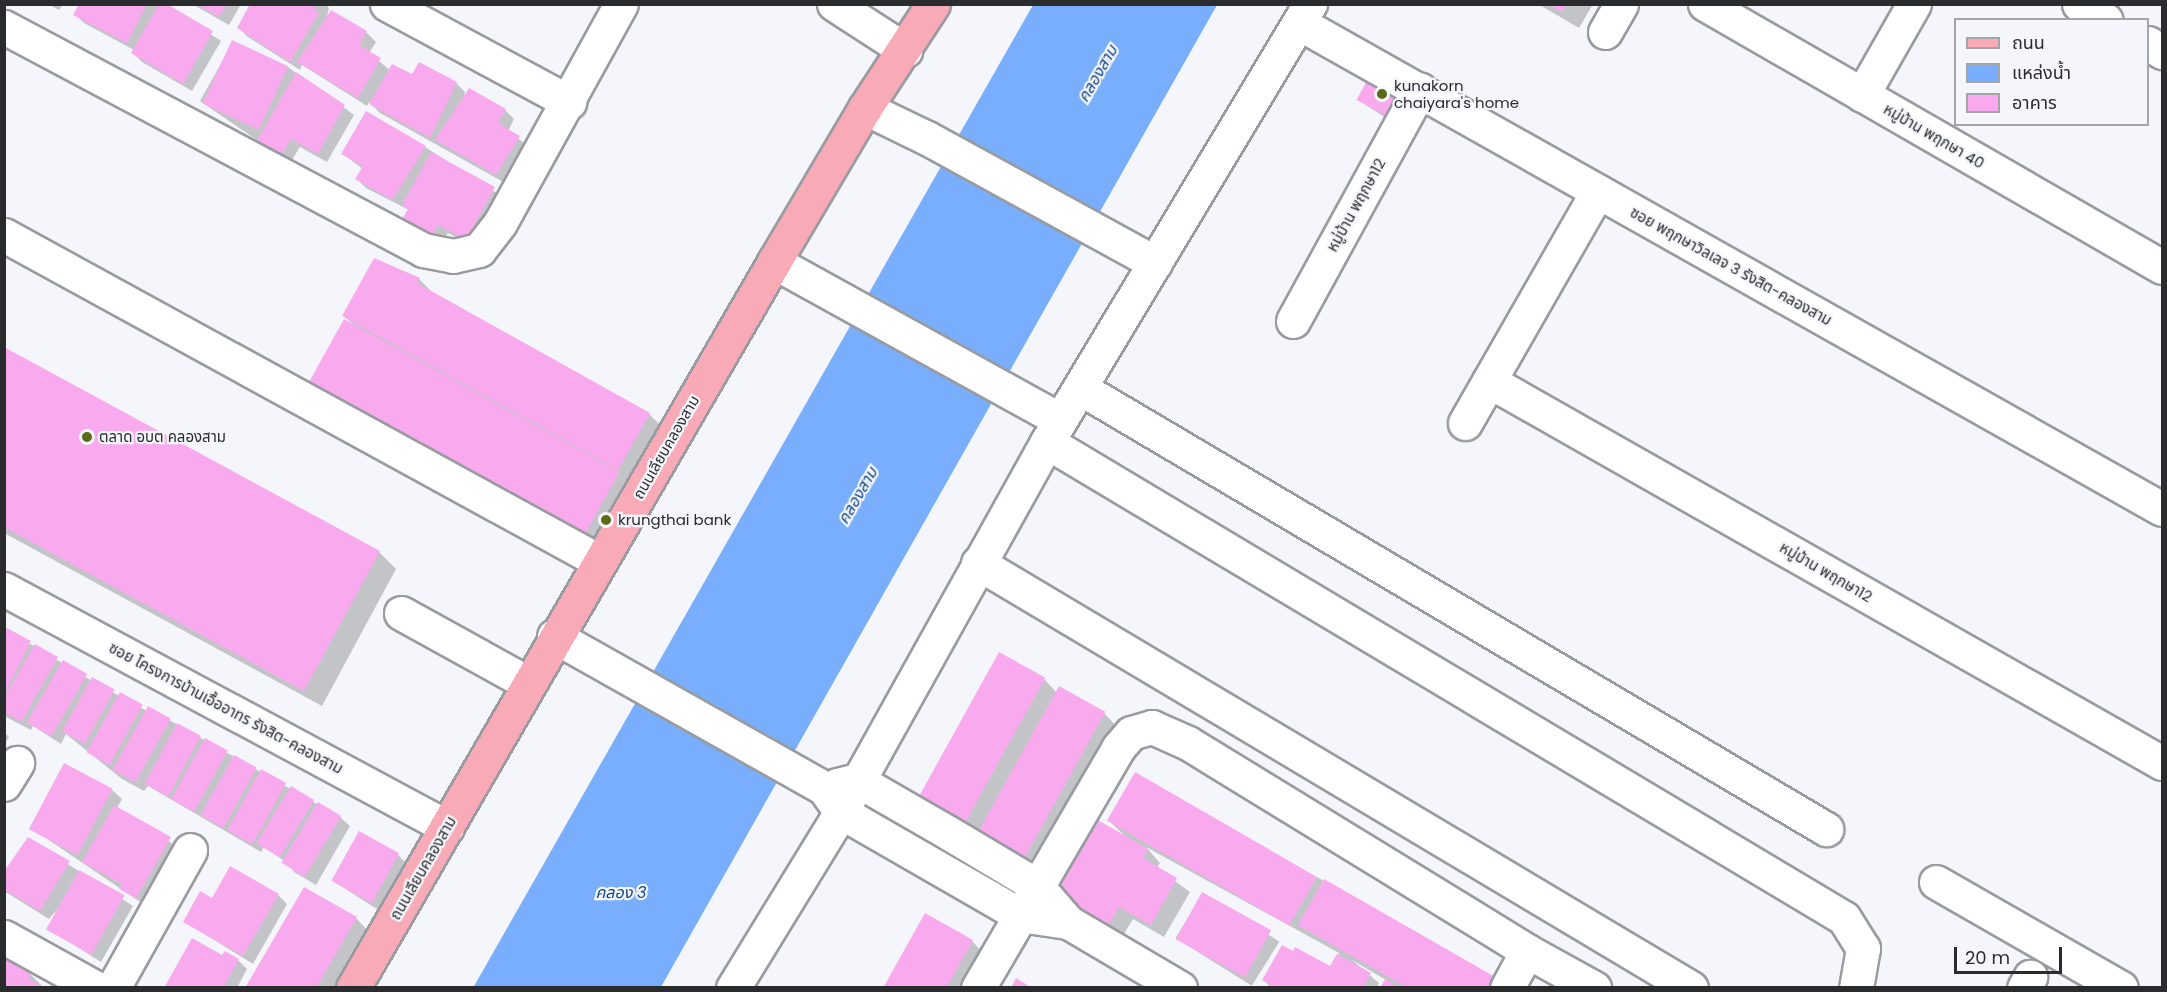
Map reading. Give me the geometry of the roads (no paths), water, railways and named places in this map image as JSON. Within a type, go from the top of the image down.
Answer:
[{"type":"main road","name":"ถนนเลียบคลองสาม","points":[[353,987],[447,827],[554,636],[774,262],[865,108],[933,4]]},
{"type":"street","points":[[387,4],[569,102]]},
{"type":"street","points":[[4,27],[423,250],[453,256],[479,249],[500,223],[569,102],[621,4]]},
{"type":"street","points":[[834,4],[905,50]]},
{"type":"street","name":"หมู่บ้าน พฤกษา 40","points":[[1705,4],[2163,267]]},
{"type":"street","points":[[1862,94],[1914,4]]},
{"type":"street","points":[[2079,4],[2103,18]]},
{"type":"street","points":[[733,987],[826,794],[857,780],[1054,431],[1305,14]]},
{"type":"street","name":"ซอย พฤกษาวิลเลจ 3 รังสิต-คลองสาม","points":[[1305,14],[1420,88],[1598,191],[2163,509]]},
{"type":"street","points":[[2149,44],[2163,52]]},
{"type":"street","name":"หมู่บ้าน พฤกษา12","points":[[1293,321],[1420,88]]},
{"type":"street","points":[[865,108],[927,138],[1104,232],[1155,263]]},
{"type":"street","points":[[1465,423],[1598,191]]},
{"type":"street","points":[[4,235],[599,561]]},
{"type":"street","points":[[774,262],[1014,393],[1054,431],[1844,918],[1863,948],[1856,987]]},
{"type":"street","name":"หมู่บ้าน พฤกษา12","points":[[1489,381],[2163,764]]},
{"type":"street","points":[[1080,388],[1826,829]]},
{"type":"street","points":[[978,563],[1691,987]]},
{"type":"street","name":"ซอย โครงการบ้านเอื้ออาทร รังสิต-คลองสาม","points":[[4,589],[447,827]]},
{"type":"street","points":[[401,613],[528,683]]},
{"type":"street","points":[[554,636],[826,794],[1020,915],[1068,922]]},
{"type":"street","points":[[978,987],[1036,885],[1119,748],[1131,733],[1152,727],[1188,743],[1527,951],[1593,987]]},
{"type":"street","points":[[857,780],[1036,885],[1068,922],[1179,987]]},
{"type":"street","points":[[113,987],[190,850]]},
{"type":"street","points":[[1936,882],[2121,987]]},
{"type":"street","points":[[4,937],[96,987]]},
{"type":"street","points":[[1506,987],[1527,951]]},
{"type":"water","name":"คลอง 3","points":[[1033,5],[1217,5],[661,987],[473,988]]},
{"type":"place","name":"kunakorn chaiyara's home","points":[[1382,94]]},
{"type":"place","name":"ตลาด อบต คลองสาม","points":[[87,437]]},
{"type":"place","name":"krungthai bank","points":[[606,520]]},
{"type":"water label","name":"คลองสาม","points":[[1098,74]]},
{"type":"water label","name":"คลองสาม","points":[[858,496]]}]
